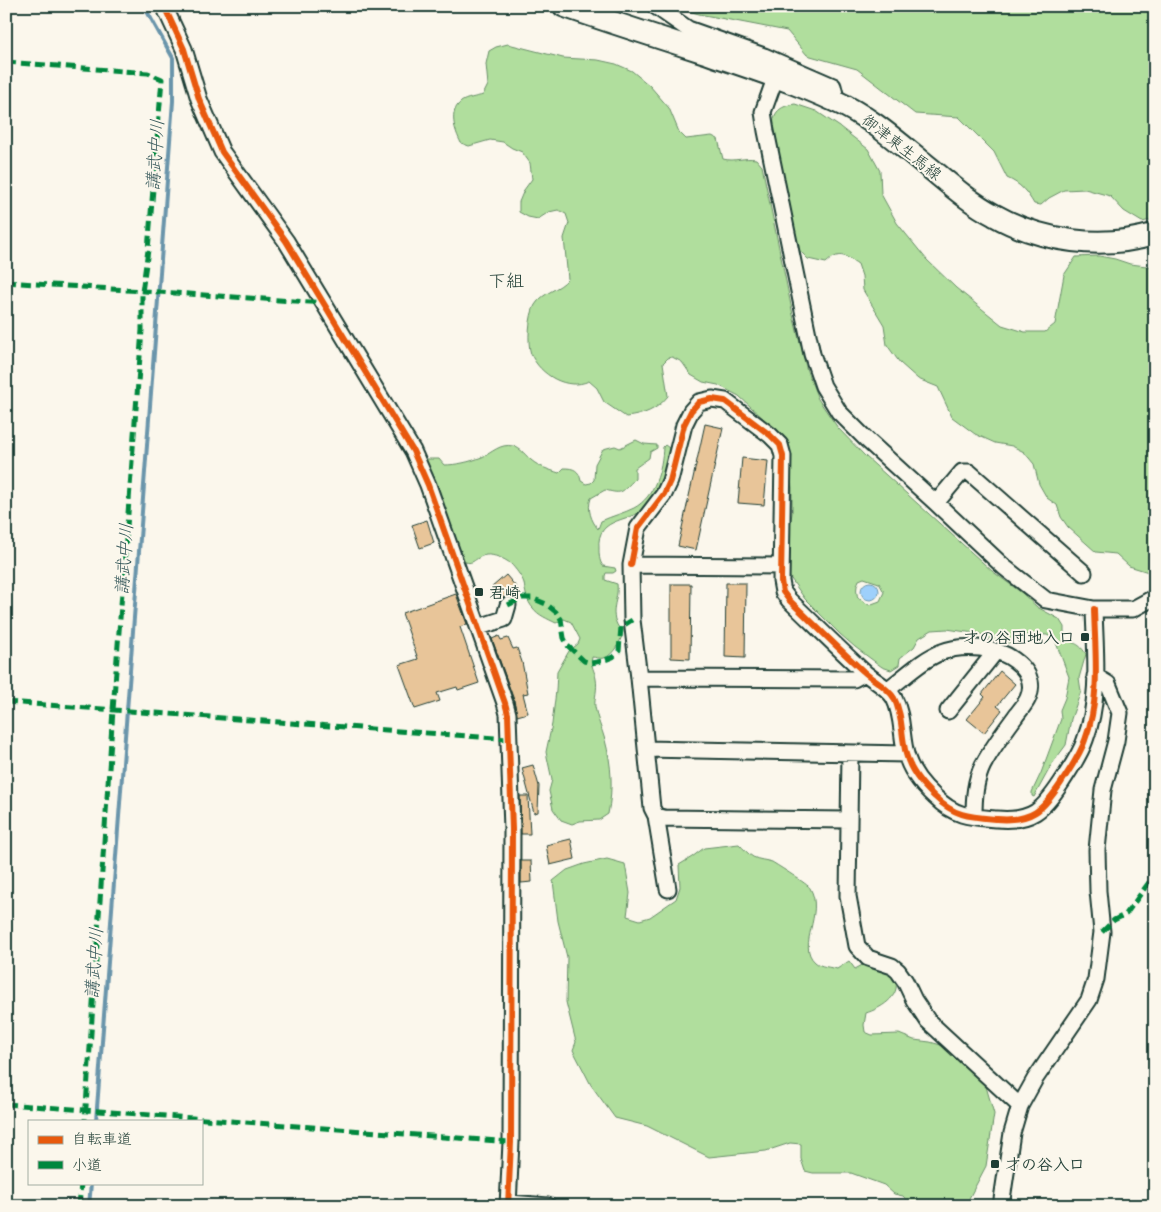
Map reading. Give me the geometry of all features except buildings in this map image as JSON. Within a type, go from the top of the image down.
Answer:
[{"type":"main road","name":"御津東生馬線","points":[[564,6],[776,76],[837,102],[872,121],[960,192],[994,215],[1009,222],[1056,238],[1092,243],[1121,242],[1155,234]]},
{"type":"street","points":[[164,6],[184,49],[199,99],[222,152],[286,241],[413,451],[428,484],[501,689],[508,714],[512,829],[511,1142],[508,1204],[548,1206]]},
{"type":"street","points":[[655,6],[688,29],[764,56],[833,86],[837,102]]},
{"type":"street","points":[[776,76],[763,112],[766,131],[810,345],[823,386],[839,412],[1004,568],[1046,600],[1094,609],[1133,609],[1155,598]]},
{"type":"street","points":[[668,889],[656,816],[652,808],[632,620],[630,595],[631,565],[638,528],[667,488],[684,426],[691,411],[699,402],[712,399],[724,401],[770,435],[780,445],[783,456],[781,566],[783,592],[864,673],[887,690],[893,697],[898,708],[906,754],[920,780],[951,811],[974,816],[1018,820],[1046,806],[1077,757],[1091,723],[1095,676],[1094,609]]},
{"type":"street","points":[[936,503],[962,472],[970,472],[1084,573]]},
{"type":"street","points":[[631,565],[781,566]]},
{"type":"street","points":[[479,627],[504,619],[508,605]]},
{"type":"street","points":[[887,690],[928,659],[946,649],[970,647],[996,651],[1014,659],[1024,669],[1029,680],[1029,695],[983,765],[976,786],[974,816]]},
{"type":"street","points":[[948,711],[996,651]]},
{"type":"street","points":[[639,678],[854,679],[864,673]]},
{"type":"street","points":[[1001,1206],[1012,1133],[1020,1106],[1089,1000],[1096,979],[1102,932],[1097,850],[1103,790],[1116,741],[1120,713],[1108,684],[1095,676]]},
{"type":"street","points":[[646,749],[906,754]]},
{"type":"street","points":[[850,753],[848,896],[857,946],[868,958],[892,966],[898,971],[928,1021],[1020,1106]]},
{"type":"street","points":[[656,816],[849,820]]},
{"type":"green space","points":[[670,6],[1155,6],[1155,219],[1142,222],[1124,211],[1110,196],[1085,189],[1064,190],[1041,205],[1034,204],[1023,189],[1007,178],[994,152],[959,117],[915,114],[857,69],[807,55],[787,31],[699,14]]},
{"type":"green space","points":[[508,44],[563,58],[598,60],[616,64],[632,71],[650,86],[669,108],[679,132],[686,139],[712,136],[718,139],[723,159],[756,159],[762,166],[793,315],[807,371],[818,399],[838,428],[865,456],[992,571],[1022,593],[1037,607],[1059,619],[1064,627],[1064,637],[1078,645],[1086,654],[1079,678],[1081,691],[1071,719],[1066,745],[1052,764],[1034,797],[1032,792],[1061,719],[1060,710],[1065,698],[1069,677],[1055,640],[1047,635],[1032,634],[1000,644],[980,634],[947,629],[932,630],[919,638],[914,647],[900,658],[899,665],[891,670],[882,667],[840,634],[805,599],[789,576],[792,488],[788,450],[778,432],[739,396],[718,385],[703,382],[691,375],[682,362],[672,357],[663,363],[668,396],[649,411],[626,417],[604,402],[597,388],[589,381],[581,384],[563,382],[548,374],[535,362],[529,343],[530,322],[533,310],[542,297],[568,279],[564,238],[569,223],[566,214],[558,210],[549,212],[538,219],[528,217],[519,212],[519,202],[524,190],[532,179],[530,163],[522,152],[503,142],[490,140],[469,146],[461,143],[454,122],[455,111],[461,102],[483,95],[488,85],[486,64],[489,51]],"holes":[[[864,578],[879,583],[884,592],[880,601],[869,605],[858,598],[857,585],[859,580]]]},
{"type":"green space","points":[[795,104],[816,111],[868,149],[880,171],[881,194],[897,223],[927,260],[956,288],[1002,325],[1025,332],[1045,332],[1055,324],[1064,275],[1076,257],[1099,256],[1130,264],[1155,267],[1155,574],[1129,566],[1116,554],[1096,552],[1068,527],[1061,517],[1057,505],[1047,498],[1039,484],[1034,464],[1024,452],[1012,446],[995,443],[975,434],[952,417],[938,387],[918,379],[900,363],[887,345],[884,325],[863,290],[862,276],[858,264],[842,256],[835,257],[826,263],[808,259],[796,247],[773,136],[776,114],[788,105]]},
{"type":"green space","points":[[636,440],[644,444],[657,445],[657,448],[650,452],[649,458],[635,468],[635,479],[624,490],[616,492],[605,490],[591,498],[589,507],[590,515],[598,529],[601,521],[630,510],[641,503],[656,482],[663,447],[665,445],[669,448],[663,479],[653,501],[634,515],[609,525],[603,530],[600,537],[600,560],[603,566],[615,568],[616,571],[606,573],[605,580],[617,584],[614,616],[619,628],[623,629],[620,641],[611,654],[604,658],[592,657],[596,683],[595,707],[609,759],[611,796],[608,814],[599,820],[580,821],[572,824],[561,820],[553,809],[549,791],[552,780],[546,752],[552,724],[557,672],[569,651],[578,644],[580,639],[571,622],[564,619],[556,623],[543,617],[531,606],[522,578],[509,562],[489,555],[470,562],[458,558],[425,463],[426,459],[439,459],[444,465],[463,463],[508,445],[521,450],[534,462],[545,468],[559,473],[564,468],[576,470],[581,481],[586,484],[594,480],[595,464],[603,449],[615,446],[620,448]]},
{"type":"green space","points":[[739,844],[753,857],[772,862],[810,888],[814,898],[814,908],[808,947],[810,955],[817,964],[837,969],[849,961],[855,969],[868,962],[883,963],[893,975],[896,985],[895,991],[892,997],[883,1005],[866,1013],[865,1032],[872,1035],[899,1034],[914,1040],[941,1045],[985,1083],[994,1114],[986,1166],[965,1206],[912,1206],[903,1196],[894,1194],[884,1185],[851,1173],[813,1173],[805,1171],[801,1159],[801,1144],[790,1143],[766,1151],[709,1157],[647,1126],[615,1118],[591,1085],[573,1050],[576,1042],[566,1002],[567,957],[558,921],[553,881],[567,870],[584,864],[607,859],[625,864],[630,893],[627,916],[640,920],[650,917],[676,899],[680,887],[679,865],[704,848]]},
{"type":"water","points":[[870,582],[876,585],[879,591],[876,597],[870,600],[864,597],[861,591],[864,585]]},
{"type":"waterway","name":"講武中川","points":[[96,1120],[173,101],[173,58],[144,6]]},
{"type":"waterway","name":"講武中川","points":[[89,1206],[91,1184]]},
{"type":"marked path","points":[[6,62],[148,73],[162,79],[148,250],[142,292],[142,330],[113,710],[85,1120]]},
{"type":"marked path","points":[[6,282],[325,303]]},
{"type":"marked path","points":[[508,605],[522,598],[532,598],[546,604],[561,619],[564,638],[568,646],[584,661],[591,663],[613,657],[619,651],[621,627],[632,620]]},
{"type":"marked path","points":[[6,702],[508,739]]},
{"type":"marked path","points":[[1102,932],[1114,920],[1126,914],[1155,874]]},
{"type":"marked path","points":[[6,1104],[511,1142]]},
{"type":"marked path","points":[[79,1206],[81,1184]]},
{"type":"cycle path","points":[[164,6],[184,49],[199,99],[222,152],[286,241],[413,451],[428,485],[505,703],[508,714],[512,829],[511,1142],[508,1206]]},
{"type":"cycle path","points":[[631,565],[638,528],[664,494],[670,481],[684,425],[691,411],[699,402],[712,399],[725,401],[770,435],[780,445],[783,456],[781,581],[783,592],[789,600],[894,698],[899,711],[904,747],[908,760],[926,788],[949,809],[979,818],[1019,818],[1035,812],[1055,792],[1078,757],[1090,724],[1095,692],[1094,609]]},
{"type":"place","name":"君崎","points":[[479,592]]},
{"type":"place","name":"才の谷団地入口","points":[[1085,637]]},
{"type":"place","name":"才の谷入口","points":[[995,1164]]},
{"type":"district","name":"下組","points":[[506,281]]}]
